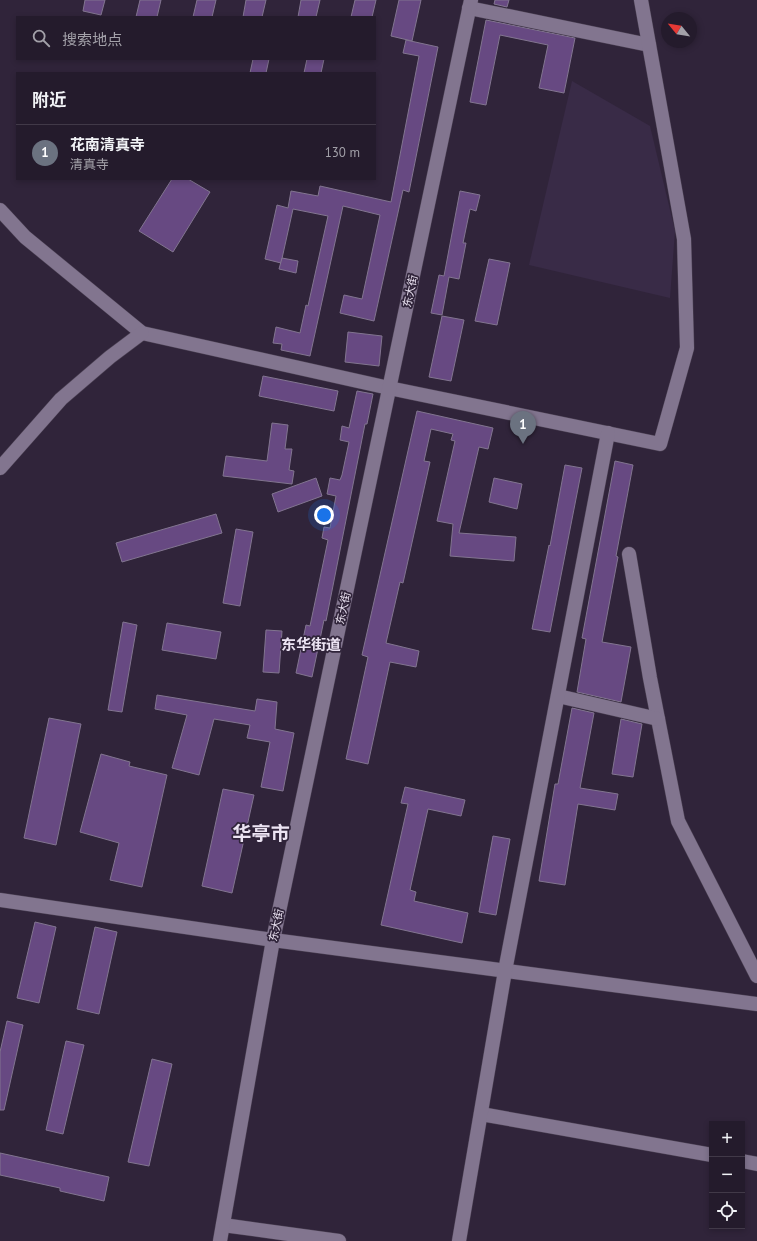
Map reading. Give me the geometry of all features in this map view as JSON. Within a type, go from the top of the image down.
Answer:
[{"type":"street","points":[[0,210],[25,237],[142,333],[389,388],[660,444],[686,348],[684,239],[641,0]]},
{"type":"street","points":[[470,4],[649,45]]},
{"type":"street","name":"东大街","points":[[220,1241],[273,940],[470,4]]},
{"type":"street","points":[[0,468],[62,399],[110,357],[142,333]]},
{"type":"street","points":[[459,1241],[505,971],[608,433]]},
{"type":"street","points":[[629,554],[650,678],[678,821],[757,976]]},
{"type":"street","points":[[558,696],[658,719]]},
{"type":"street","points":[[0,900],[273,940],[757,1004]]},
{"type":"street","points":[[481,1114],[709,1154]]},
{"type":"street","points":[[745,1162],[757,1164]]},
{"type":"street","points":[[223,1225],[339,1241]]},
{"type":"shaded area","points":[[572,81],[650,126],[675,231],[670,298],[529,265]]},
{"type":"building","points":[[85,0],[105,0],[101,15],[83,11]]},
{"type":"building","points":[[140,0],[161,0],[157,16],[136,16]]},
{"type":"building","points":[[197,0],[216,0],[212,16],[193,16]]},
{"type":"building","points":[[246,0],[266,0],[262,16],[243,16]]},
{"type":"building","points":[[301,0],[320,0],[316,16],[298,16]]},
{"type":"building","points":[[355,0],[376,0],[372,16],[351,16]]},
{"type":"building","points":[[399,0],[421,0],[412,41],[391,36]]},
{"type":"building","points":[[495,0],[509,0],[507,7],[494,4]]},
{"type":"building","points":[[486,20],[575,38],[564,93],[539,88],[548,45],[500,35],[486,105],[470,102]]},
{"type":"building","points":[[406,40],[438,47],[409,192],[403,190],[374,321],[340,313],[344,295],[362,299],[380,215],[343,206],[310,356],[281,350],[282,344],[273,343],[276,327],[300,333],[306,305],[308,306],[328,216],[293,209],[281,263],[265,259],[277,205],[288,208],[291,191],[318,196],[320,186],[391,202],[419,56],[403,53]]},
{"type":"building","points":[[253,60],[269,60],[266,72],[250,72]]},
{"type":"building","points":[[307,60],[324,60],[321,72],[304,72]]},
{"type":"building","points":[[171,180],[190,180],[210,192],[173,252],[139,231]]},
{"type":"building","points":[[460,191],[480,195],[476,211],[470,209],[463,243],[466,243],[459,279],[449,277],[442,315],[431,313],[439,275],[444,276]]},
{"type":"building","points":[[282,258],[298,261],[296,273],[279,269]]},
{"type":"building","points":[[489,259],[510,263],[497,325],[475,321]]},
{"type":"building","points":[[442,316],[464,320],[451,381],[429,377]]},
{"type":"building","points":[[348,332],[382,336],[379,366],[345,362]]},
{"type":"building","points":[[263,376],[338,391],[334,411],[259,396]]},
{"type":"building","points":[[357,391],[373,394],[367,424],[365,424],[326,621],[324,620],[312,677],[296,673],[306,625],[310,626],[328,540],[322,538],[324,527],[330,528],[336,496],[327,494],[330,478],[340,480],[342,475],[349,442],[340,440],[342,426],[349,428]]},
{"type":"building","points":[[417,411],[493,428],[488,449],[479,447],[459,533],[516,537],[514,561],[450,556],[453,524],[437,521],[455,441],[451,440],[453,434],[431,429],[424,461],[430,462],[403,583],[400,582],[386,643],[419,651],[416,667],[390,662],[368,764],[346,759],[368,657],[362,655]]},
{"type":"building","points":[[272,423],[288,425],[285,449],[292,449],[289,470],[294,471],[292,484],[223,476],[226,456],[267,461]]},
{"type":"building","points":[[615,461],[633,465],[602,642],[631,647],[621,702],[577,692],[586,639],[582,638]]},
{"type":"building","points":[[565,465],[582,468],[550,632],[532,629],[549,545],[550,546]]},
{"type":"building","points":[[316,478],[322,496],[278,512],[272,494]]},
{"type":"building","points":[[494,478],[522,484],[517,509],[489,502]]},
{"type":"building","points":[[216,514],[222,533],[122,562],[116,543]]},
{"type":"building","points":[[236,529],[253,532],[240,606],[223,603]]},
{"type":"building","points":[[123,622],[137,625],[122,712],[108,710]]},
{"type":"building","points":[[167,623],[221,632],[216,659],[162,650]]},
{"type":"building","points":[[266,630],[282,631],[279,673],[263,672]]},
{"type":"building","points":[[157,695],[255,711],[257,699],[277,702],[275,729],[294,733],[283,791],[261,787],[270,742],[247,738],[250,725],[214,719],[199,775],[172,768],[187,715],[155,709]]},
{"type":"building","points":[[572,708],[594,713],[580,788],[618,794],[615,810],[578,804],[565,885],[539,881],[555,784],[558,784]]},
{"type":"building","points":[[49,718],[81,724],[56,845],[24,838]]},
{"type":"building","points":[[621,719],[642,724],[633,777],[612,774]]},
{"type":"building","points":[[101,754],[130,762],[129,766],[167,775],[142,887],[110,880],[119,843],[80,832]]},
{"type":"building","points":[[405,787],[465,800],[461,816],[428,809],[410,890],[416,892],[414,901],[468,913],[462,943],[381,925],[408,804],[401,803]]},
{"type":"building","points":[[223,789],[254,795],[232,893],[202,886]]},
{"type":"building","points":[[493,836],[510,839],[496,915],[479,912]]},
{"type":"building","points":[[35,922],[56,927],[39,1003],[17,998]]},
{"type":"building","points":[[95,927],[117,932],[99,1014],[77,1009]]},
{"type":"building","points":[[7,1021],[23,1025],[4,1110],[0,1110],[0,1052]]},
{"type":"building","points":[[66,1041],[84,1045],[63,1134],[46,1130]]},
{"type":"building","points":[[152,1059],[172,1064],[149,1166],[128,1162]]},
{"type":"building","points":[[0,1153],[109,1177],[104,1201],[60,1191],[60,1188],[0,1175]]},
{"type":"place","name":"花南清真寺","points":[[523,444]]},
{"type":"district","name":"东华街道","points":[[311,644]]},
{"type":"district","name":"华亭市","points":[[261,833]]}]
